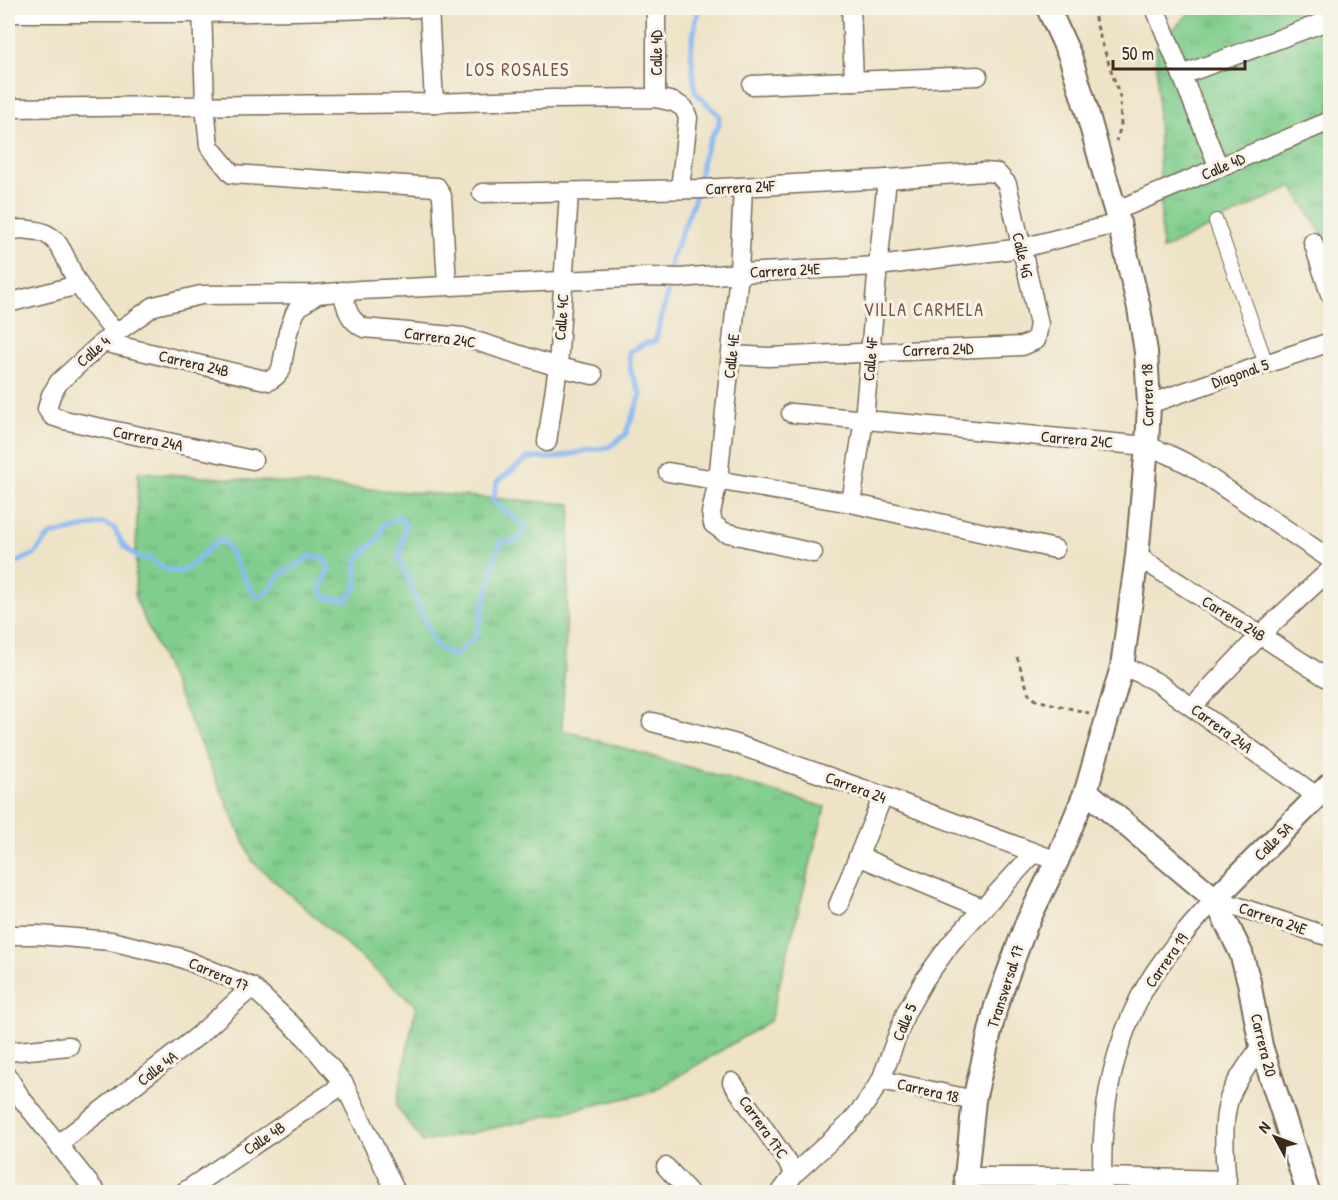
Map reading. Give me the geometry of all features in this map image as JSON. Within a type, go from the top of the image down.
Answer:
[{"type":"street","points":[[8,13],[427,8],[434,103]]},
{"type":"street","name":"Calle 4D","points":[[656,8],[656,98]]},
{"type":"street","points":[[851,8],[854,81]]},
{"type":"street","name":"Carrera 18","points":[[1048,8],[1070,56],[1117,217],[1146,352],[1149,404],[1137,556],[1122,667],[1086,791]]},
{"type":"street","points":[[1155,8],[1219,168]]},
{"type":"street","points":[[202,10],[205,105],[209,146],[232,174],[437,187],[442,196],[447,285],[317,294]]},
{"type":"street","points":[[1182,75],[1330,20]]},
{"type":"street","points":[[752,85],[978,76]]},
{"type":"street","points":[[8,108],[656,98],[674,102],[684,108],[688,118],[690,189]]},
{"type":"street","name":"Calle 4D","points":[[1117,217],[1219,168],[1330,122]]},
{"type":"street","name":"Carrera 24F","points":[[482,193],[743,187],[997,173]]},
{"type":"street","name":"Calle 4G","points":[[997,173],[1007,184],[1040,324],[1036,340]]},
{"type":"street","name":"Calle 4F","points":[[851,503],[864,419],[887,179]]},
{"type":"street","name":"Calle 4E","points":[[743,187],[739,273],[718,480],[711,513],[713,524],[724,532],[813,553]]},
{"type":"street","name":"Calle 4C","points":[[547,442],[558,367],[569,192]]},
{"type":"street","name":"Carrera 24E","points":[[447,285],[649,277],[680,279],[739,273],[878,266],[1022,248],[1117,217]]},
{"type":"street","points":[[1216,221],[1266,364]]},
{"type":"street","points":[[8,232],[12,230],[45,232],[56,240],[78,285],[109,337]]},
{"type":"street","points":[[1314,242],[1330,294]]},
{"type":"street","points":[[8,303],[78,285]]},
{"type":"street","name":"Carrera 24C","points":[[342,291],[349,317],[355,324],[364,328],[463,337],[558,367],[593,375]]},
{"type":"street","name":"Calle 4","points":[[47,409],[51,395],[59,382],[109,337],[154,306],[201,295],[317,294]]},
{"type":"street","name":"Carrera 24B","points":[[109,337],[269,381],[281,370],[288,332],[295,313],[299,307],[317,294]]},
{"type":"street","name":"Carrera 24D","points":[[731,355],[768,357],[1022,346],[1036,340]]},
{"type":"street","name":"Diagonal 5","points":[[1149,404],[1330,342]]},
{"type":"street","name":"Carrera 24A","points":[[47,409],[52,416],[64,420],[253,460]]},
{"type":"street","name":"Carrera 24C","points":[[791,413],[1147,446],[1168,453],[1192,466],[1330,559]]},
{"type":"street","points":[[668,472],[851,503],[1055,549]]},
{"type":"street","name":"Carrera 24B","points":[[1137,556],[1330,680]]},
{"type":"street","points":[[1192,706],[1261,634],[1330,570]]},
{"type":"street","name":"Carrera 24A","points":[[1122,667],[1158,683],[1324,790]]},
{"type":"street","name":"Carrera 24","points":[[652,722],[733,743],[1057,861]]},
{"type":"street","name":"Calle 5A","points":[[1215,899],[1324,790]]},
{"type":"street","points":[[1086,791],[1215,899]]},
{"type":"street","name":"Transversal 17","points":[[966,1185],[974,1100],[996,1006],[1026,925],[1057,861],[1086,791]]},
{"type":"street","points":[[838,906],[883,796]]},
{"type":"street","name":"Calle 5","points":[[781,1192],[795,1173],[848,1125],[864,1106],[881,1080],[906,1012],[925,978],[951,943],[1034,853]]},
{"type":"street","points":[[858,856],[982,908]]},
{"type":"street","name":"Carrera 24E","points":[[1215,899],[1330,937]]},
{"type":"street","name":"Carrera 20","points":[[1215,899],[1241,953],[1261,1046],[1308,1192]]},
{"type":"street","name":"Carrera 19","points":[[1102,1185],[1104,1121],[1111,1074],[1123,1034],[1141,995],[1164,960],[1188,928],[1215,899]]},
{"type":"street","name":"Carrera 17","points":[[8,934],[39,934],[111,941],[181,958],[252,987],[306,1038],[344,1084],[394,1191]]},
{"type":"street","name":"Calle 4A","points":[[58,1144],[199,1035],[252,987]]},
{"type":"street","points":[[8,1052],[69,1046]]},
{"type":"street","points":[[966,1185],[1227,1186],[1225,1127],[1228,1101],[1261,1046]]},
{"type":"street","points":[[8,1077],[21,1098],[96,1192]]},
{"type":"street","name":"Carrera 18","points":[[881,1080],[974,1100]]},
{"type":"street","name":"Carrera 17C","points":[[732,1082],[795,1173]]},
{"type":"street","name":"Calle 4B","points":[[184,1192],[344,1084]]},
{"type":"street","points":[[666,1167],[689,1192]]},
{"type":"path","points":[[1095,8],[1095,19],[1120,97],[1121,126],[1114,148],[1103,170]]},
{"type":"path","points":[[1017,657],[1032,698],[1108,718]]},
{"type":"green space","points":[[1195,8],[1330,8],[1330,247],[1292,186],[1162,250],[1156,46]]},
{"type":"green space","points":[[138,472],[571,504],[562,730],[825,807],[770,1021],[652,1092],[423,1142],[396,1106],[416,1006],[253,862],[135,598]]},
{"type":"waterway","points":[[8,566],[35,554],[50,535],[103,523],[114,528],[124,546],[137,557],[148,558],[165,569],[180,572],[222,539],[256,597],[266,593],[280,575],[311,556],[326,559],[329,569],[320,589],[327,598],[347,600],[357,586],[357,561],[378,540],[383,525],[399,517],[406,525],[399,557],[435,645],[454,657],[476,636],[500,542],[517,541],[527,526],[493,501],[497,482],[528,458],[555,458],[609,447],[625,435],[641,395],[631,372],[629,352],[645,343],[655,342],[667,295],[671,260],[694,201],[704,155],[719,125],[719,115],[695,92],[691,50],[698,8]]},
{"type":"district","name":"LOS ROSALES","points":[[518,69]]},
{"type":"district","name":"VILLA CARMELA","points":[[924,309]]}]
